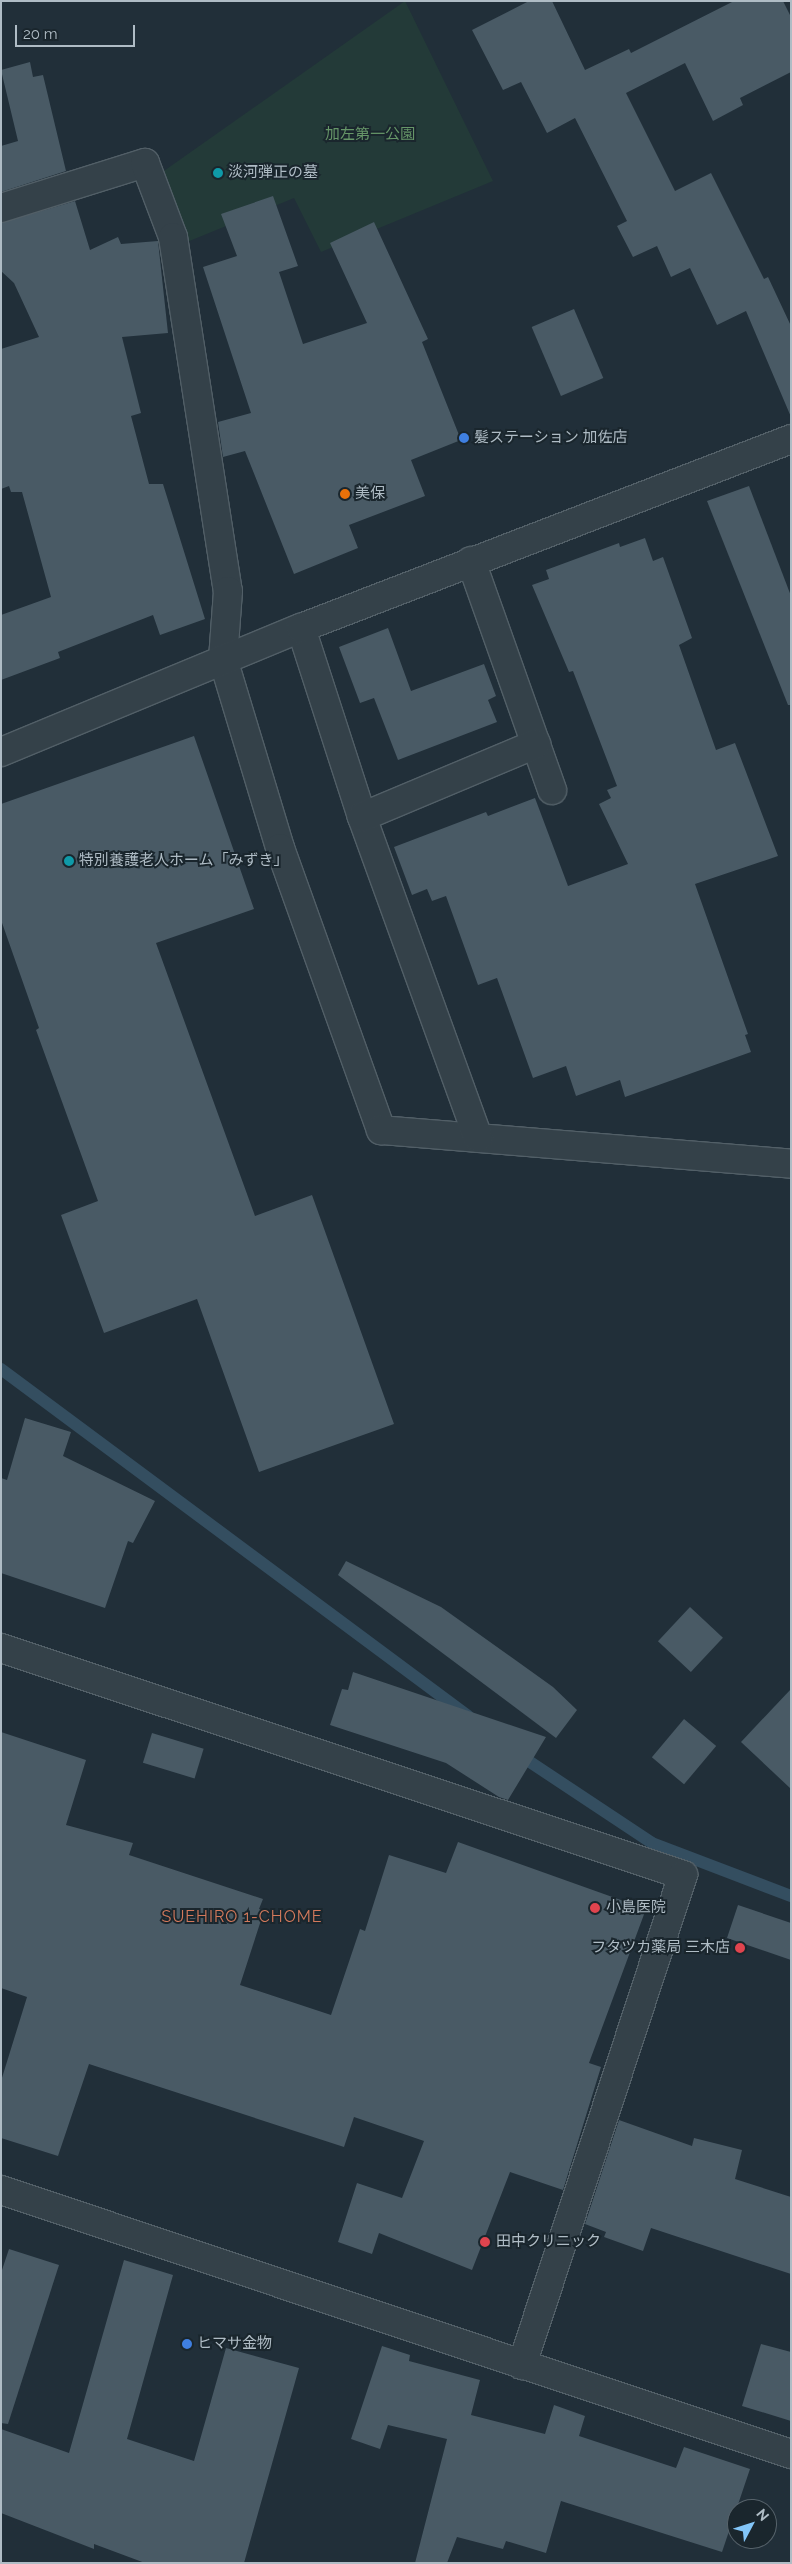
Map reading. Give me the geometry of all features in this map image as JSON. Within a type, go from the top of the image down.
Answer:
[{"type":"street","points":[[1,208],[145,163],[173,237],[228,591],[223,659],[280,848],[381,1130],[791,1164]]},
{"type":"street","points":[[1,752],[301,628],[791,439]]},
{"type":"street","points":[[471,561],[552,790]]},
{"type":"street","points":[[301,628],[362,817],[478,1138]]},
{"type":"street","points":[[362,817],[536,744]]},
{"type":"street","points":[[1,1648],[683,1875],[522,2365]]},
{"type":"street","points":[[1,2190],[791,2454]]},
{"type":"green space","name":"加左第一公園","points":[[405,1],[493,181],[321,252],[294,198],[187,242],[161,173]]},
{"type":"building","points":[[529,1],[552,1],[585,70],[629,49],[631,53],[734,1],[783,1],[791,17],[791,72],[740,98],[743,105],[713,121],[685,63],[626,93],[675,191],[711,173],[764,279],[768,277],[791,326],[791,417],[746,311],[717,325],[690,268],[671,277],[657,246],[633,257],[617,226],[627,221],[575,118],[547,133],[521,82],[503,90],[472,30]]},
{"type":"building","points":[[30,62],[33,77],[43,75],[66,171],[1,192],[1,146],[18,141],[1,70]]},
{"type":"building","points":[[273,196],[298,266],[279,272],[303,344],[367,323],[330,243],[374,222],[428,339],[422,342],[461,440],[411,460],[425,496],[349,525],[358,548],[294,574],[245,451],[223,457],[218,422],[251,413],[203,267],[237,256],[221,214]]},
{"type":"building","points":[[75,201],[90,250],[118,237],[121,244],[158,241],[168,333],[122,337],[141,413],[131,416],[149,484],[163,484],[205,619],[160,635],[153,615],[58,652],[60,658],[1,680],[1,615],[51,597],[22,492],[11,492],[9,486],[1,489],[1,349],[39,337],[14,283],[1,271],[1,223]]},
{"type":"building","points":[[574,309],[603,378],[561,396],[532,327]]},
{"type":"building","points":[[749,486],[791,596],[791,705],[788,705],[707,501]]},
{"type":"building","points":[[645,538],[653,561],[663,557],[692,638],[679,645],[716,750],[735,743],[778,856],[695,884],[748,1034],[745,1035],[751,1052],[625,1097],[620,1080],[576,1096],[566,1066],[533,1078],[497,978],[478,985],[446,896],[432,901],[427,889],[412,895],[394,847],[486,812],[488,816],[535,798],[568,886],[628,864],[599,804],[611,798],[607,790],[617,786],[573,671],[569,672],[532,585],[549,579],[546,570],[619,543],[620,547]]},
{"type":"building","points":[[388,628],[411,691],[484,664],[496,696],[488,700],[497,722],[398,760],[374,698],[360,703],[339,647]]},
{"type":"building","points":[[194,736],[254,909],[156,943],[255,1216],[312,1195],[394,1424],[259,1472],[197,1299],[104,1333],[61,1215],[98,1201],[36,1030],[39,1028],[1,920],[1,804]]},
{"type":"building","points":[[25,1418],[71,1432],[63,1456],[155,1501],[133,1543],[128,1541],[105,1608],[1,1573],[1,1478],[7,1480]]},
{"type":"building","points":[[346,1561],[441,1607],[553,1687],[577,1710],[556,1738],[338,1575]]},
{"type":"building","points":[[690,1607],[723,1638],[691,1672],[658,1641]]},
{"type":"building","points":[[353,1672],[546,1737],[508,1800],[499,1797],[446,1763],[330,1725],[342,1689],[348,1690]]},
{"type":"building","points":[[791,1689],[791,1789],[741,1742]]},
{"type":"building","points":[[684,1719],[716,1746],[684,1784],[652,1757]]},
{"type":"building","points":[[1,1732],[86,1760],[66,1825],[133,1843],[129,1855],[263,1899],[259,1909],[264,1911],[240,1985],[331,2015],[360,1929],[365,1931],[389,1855],[446,1873],[458,1842],[646,1909],[589,2063],[601,2067],[563,2190],[510,2172],[472,2270],[379,2233],[372,2254],[338,2242],[357,2183],[402,2198],[424,2141],[354,2117],[344,2147],[89,2064],[58,2156],[1,2138],[1,2081],[27,1997],[1,1988]]},
{"type":"building","points":[[152,1733],[204,1749],[195,1778],[143,1763]]},
{"type":"building","points":[[738,1905],[791,1923],[791,1960],[727,1938]]},
{"type":"building","points":[[619,2120],[692,2146],[694,2138],[742,2150],[735,2179],[791,2197],[791,2274],[651,2228],[643,2251],[604,2237],[606,2232],[585,2224]]},
{"type":"building","points":[[9,2249],[59,2265],[8,2424],[1,2423],[1,2273]]},
{"type":"building","points":[[124,2260],[173,2275],[127,2439],[194,2461],[226,2348],[299,2368],[244,2563],[145,2563],[94,2544],[94,2549],[1,2513],[1,2429],[69,2453]]},
{"type":"building","points":[[761,2344],[791,2352],[791,2421],[742,2406]]},
{"type":"building","points":[[382,2346],[410,2355],[409,2361],[480,2380],[471,2415],[545,2434],[554,2405],[585,2416],[579,2436],[676,2468],[684,2447],[750,2469],[740,2499],[727,2499],[727,2537],[722,2552],[561,2501],[546,2553],[506,2541],[503,2549],[457,2537],[447,2563],[415,2563],[447,2439],[388,2425],[380,2449],[351,2439]]},
{"type":"waterway","points":[[1,1369],[468,1716]]},
{"type":"waterway","points":[[518,1754],[652,1843],[791,1896]]},
{"type":"place","name":"淡河弾正の墓","points":[[218,173]]},
{"type":"place","name":"髪ステーション 加佐店","points":[[464,438]]},
{"type":"place","name":"美保","points":[[345,494]]},
{"type":"place","name":"特別養護老人ホーム「みずき」","points":[[69,861]]},
{"type":"place","name":"小島医院","points":[[595,1908]]},
{"type":"place","name":"フタツカ薬局 三木店","points":[[740,1948]]},
{"type":"place","name":"田中クリニック","points":[[485,2242]]},
{"type":"place","name":"ヒマサ金物","points":[[187,2344]]},
{"type":"district","name":"SUEHIRO 1-CHOME","points":[[242,1917]]}]
